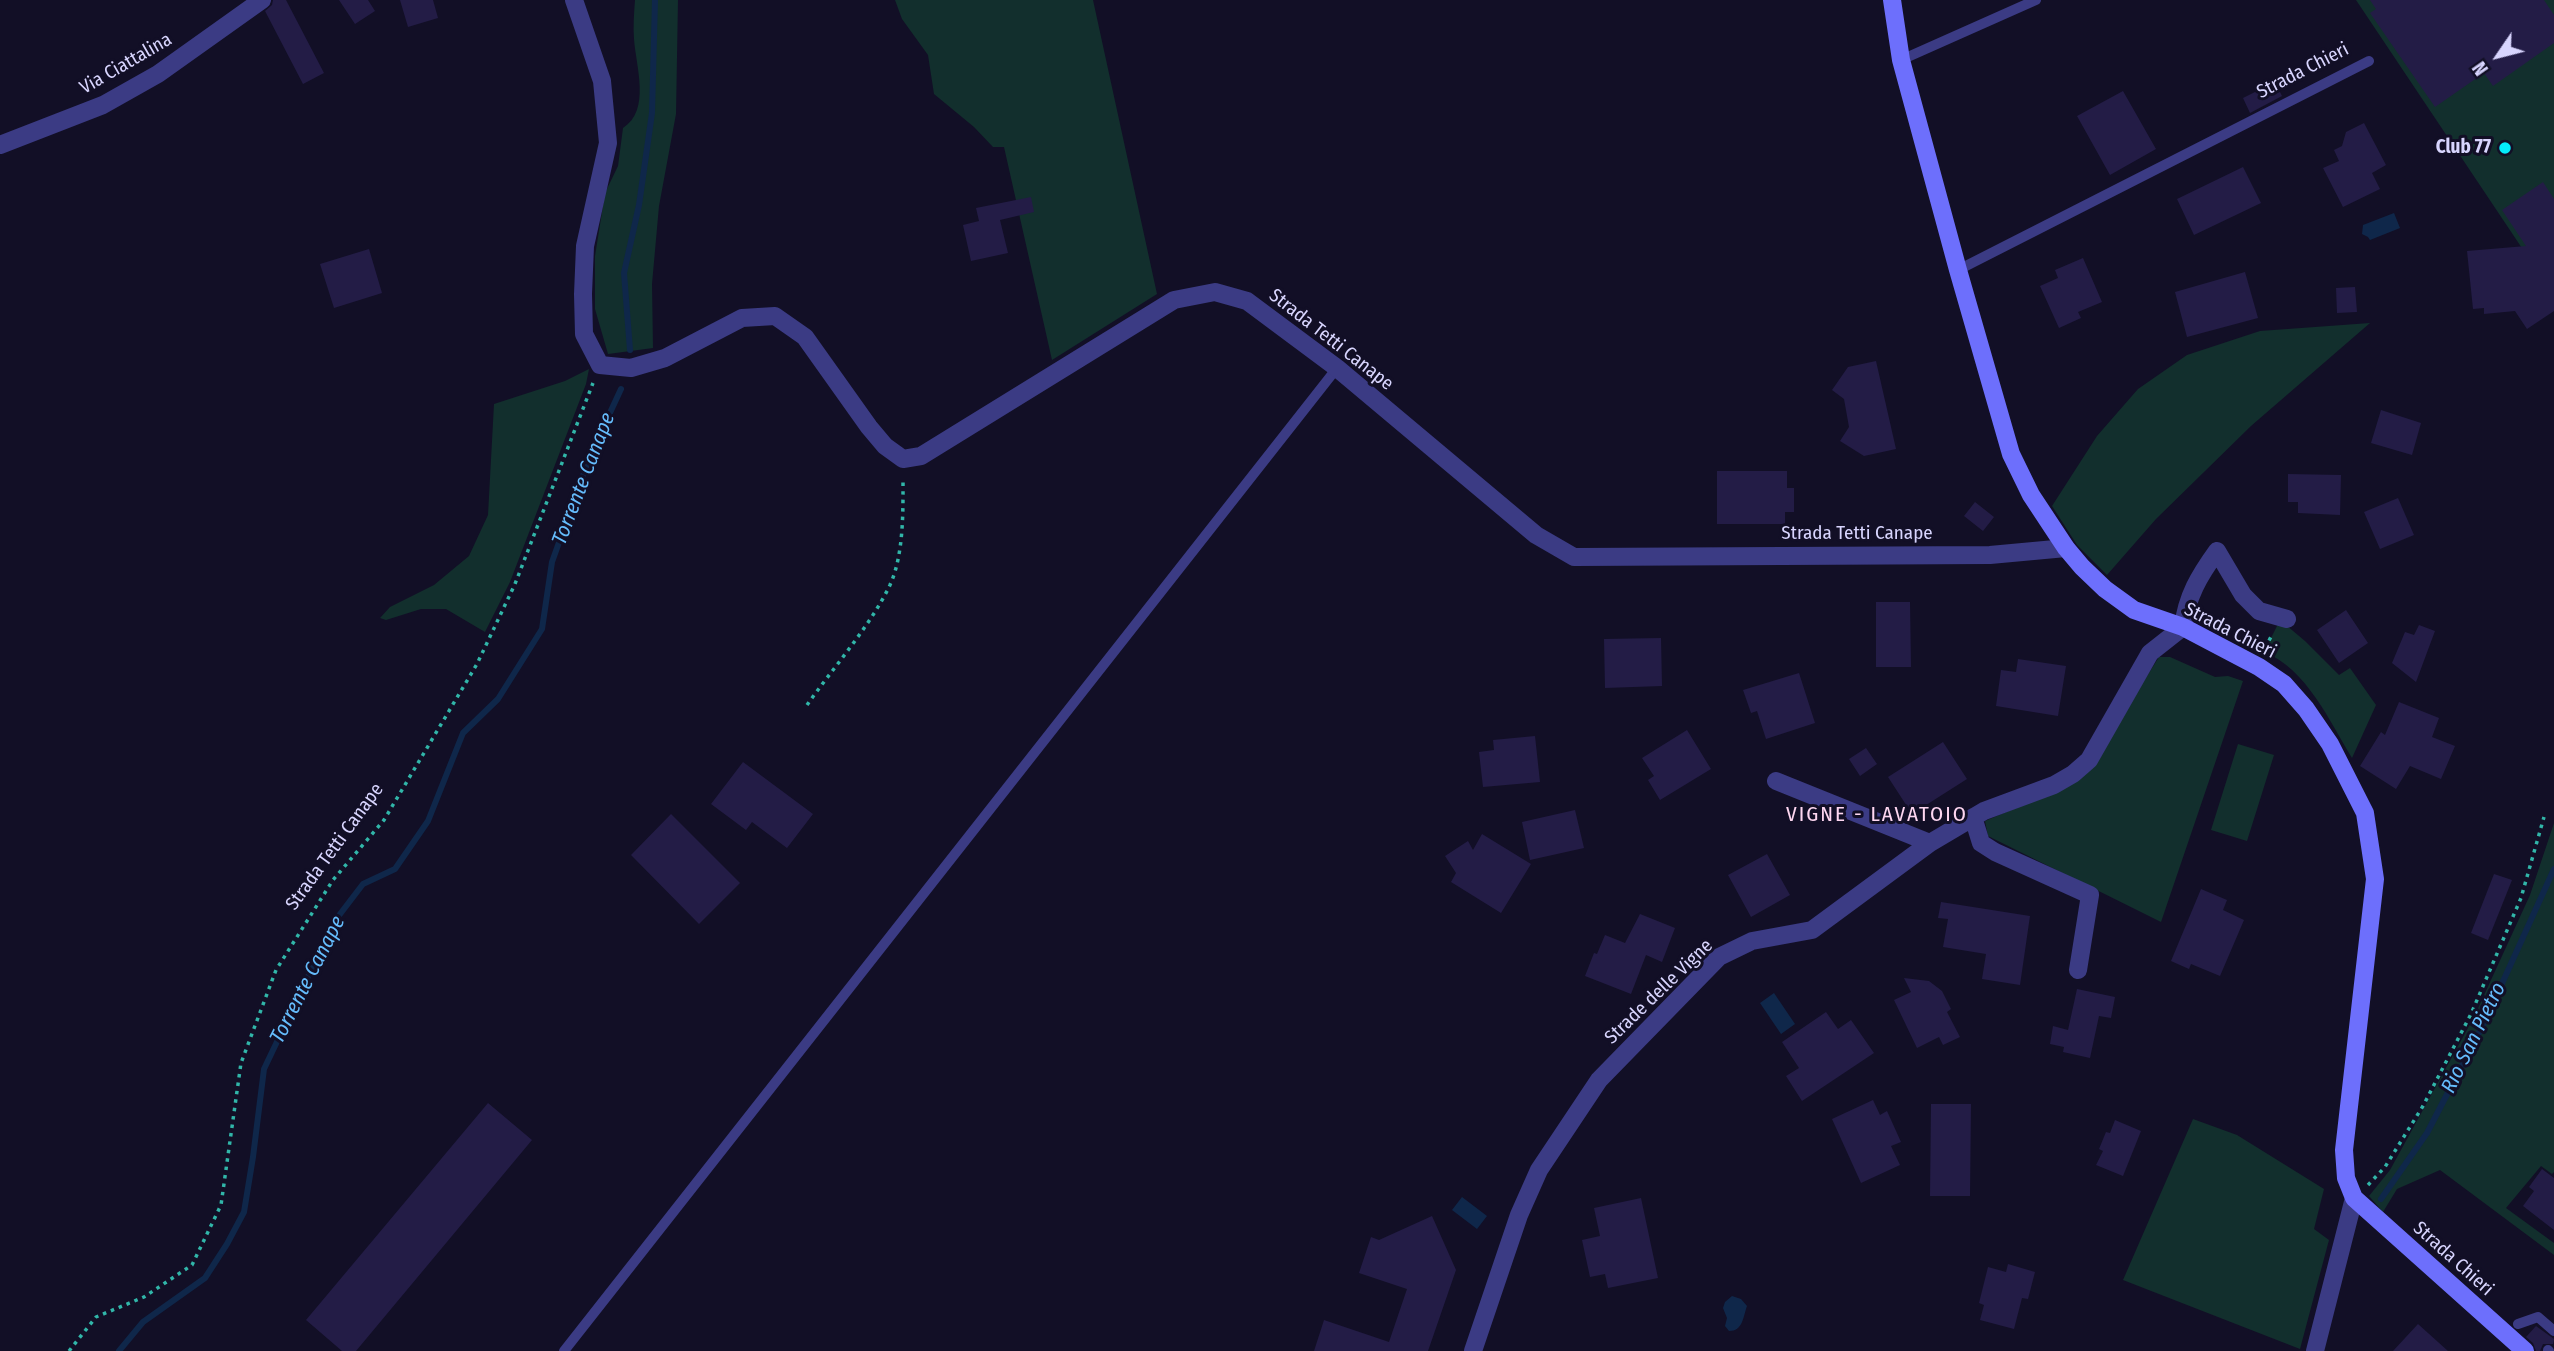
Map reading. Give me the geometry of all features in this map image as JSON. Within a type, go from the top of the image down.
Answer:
[{"type":"main road","name":"Strada Chieri","points":[[1892,0],[1901,60],[1958,270],[2011,454],[2031,495],[2066,548],[2081,567],[2105,589],[2134,610],[2183,627],[2259,667],[2284,684],[2306,709],[2330,744],[2365,813],[2375,879],[2344,1150],[2346,1178],[2354,1198],[2499,1328],[2527,1342]]},
{"type":"street","name":"Via Ciattalina","points":[[0,145],[103,105],[158,74],[262,0]]},
{"type":"street","points":[[574,0],[602,81],[608,143],[585,246],[583,294],[584,334],[600,365],[627,368],[665,358],[742,318],[775,316],[805,337],[869,427],[885,446],[904,459]]},
{"type":"street","name":"Strada Tetti Canape","points":[[904,459],[921,456],[1174,300],[1215,292],[1247,301],[1337,368],[1536,535],[1574,557],[1990,555],[2066,548]]},
{"type":"street","points":[[2183,627],[2186,606],[2196,582],[2217,551],[2243,595],[2259,611],[2287,619]]},
{"type":"street","name":"Strade delle Vigne","points":[[1473,1351],[1519,1215],[1539,1170],[1599,1080],[1719,957],[1752,941],[1812,930],[1930,843],[1973,817],[2054,785],[2073,774],[2089,760],[2150,653],[2183,627]]},
{"type":"street","points":[[1776,781],[1930,843]]},
{"type":"street","points":[[1973,817],[1981,843],[2090,895],[2078,970]]},
{"type":"street","name":"Strada Chieri","points":[[2315,1351],[2354,1198]]},
{"type":"lane","points":[[1901,60],[2036,0]]},
{"type":"lane","name":"Strada Chieri","points":[[1958,270],[2368,61]]},
{"type":"lane","points":[[564,1351],[1337,368]]},
{"type":"lane","points":[[2499,1328],[2538,1317],[2554,1331]]},
{"type":"lane","points":[[2518,1324],[2527,1342]]},
{"type":"path","name":"Strada Tetti Canape","points":[[69,1351],[96,1317],[144,1297],[192,1265],[221,1205],[241,1063],[275,971],[333,880],[384,820],[477,664],[515,584],[600,365]]},
{"type":"path","points":[[807,705],[875,611],[891,583],[903,529],[904,459]]},
{"type":"path","points":[[2354,1198],[2385,1167],[2423,1106],[2471,1014],[2521,898],[2544,817]]},
{"type":"green space","points":[[635,0],[678,0],[676,114],[659,206],[652,284],[653,348],[608,354],[595,309],[595,256],[605,193],[618,166],[623,128],[632,120],[639,99],[634,34]]},
{"type":"green space","points":[[895,0],[1093,0],[1157,294],[1052,360],[1004,147],[993,147],[974,127],[934,94],[928,55],[902,19]]},
{"type":"green space","name":"Club 77","points":[[2356,0],[2554,0],[2554,296]]},
{"type":"green space","points":[[2370,323],[2251,426],[2156,519],[2107,575],[2077,545],[2052,506],[2097,436],[2138,389],[2187,355],[2260,331]]},
{"type":"green space","points":[[589,369],[586,384],[510,582],[485,632],[446,609],[421,609],[386,620],[380,618],[390,607],[434,585],[469,556],[488,515],[494,404],[565,381]]},
{"type":"green space","points":[[2280,620],[2339,675],[2350,668],[2376,705],[2352,758],[2326,713],[2304,683],[2292,670],[2264,652]]},
{"type":"green space","points":[[2159,657],[2170,657],[2215,677],[2228,676],[2243,681],[2161,922],[1988,836],[1985,821],[2063,788],[2091,764]]},
{"type":"green space","points":[[2238,744],[2274,755],[2247,841],[2211,830]]},
{"type":"green space","points":[[2554,823],[2554,1172],[2552,1174],[2541,1166],[2506,1208],[2554,1243],[2554,1255],[2440,1170],[2397,1189],[2383,1212],[2369,1196],[2390,1170],[2474,1017],[2530,895]]},
{"type":"green space","points":[[2193,1119],[2237,1135],[2324,1189],[2314,1229],[2329,1240],[2300,1349],[2123,1280]]},
{"type":"water","points":[[2394,213],[2400,228],[2370,240],[2362,234],[2363,225]]},
{"type":"water","points":[[1774,993],[1795,1024],[1781,1034],[1760,1003]]},
{"type":"water","points":[[1462,1197],[1487,1216],[1477,1229],[1452,1210]]},
{"type":"water","points":[[1732,1296],[1741,1299],[1747,1306],[1740,1326],[1729,1331],[1725,1326],[1727,1318],[1723,1308]]},
{"type":"building","points":[[273,0],[286,0],[324,73],[303,84],[265,11],[272,5]]},
{"type":"building","points":[[339,0],[368,0],[375,11],[355,24]]},
{"type":"building","points":[[400,0],[433,0],[438,18],[408,27]]},
{"type":"building","points":[[2370,0],[2544,0],[2554,15],[2554,43],[2493,86],[2484,73],[2435,107],[2370,13],[2376,9]]},
{"type":"building","points":[[2275,82],[2282,96],[2250,113],[2243,98]]},
{"type":"building","points":[[2123,91],[2156,149],[2110,175],[2077,116]]},
{"type":"building","points":[[2364,123],[2386,165],[2372,173],[2380,189],[2343,207],[2323,168],[2339,161],[2334,150],[2342,146],[2346,132]]},
{"type":"building","points":[[2243,167],[2261,203],[2194,235],[2177,199]]},
{"type":"building","points":[[2543,182],[2554,199],[2554,311],[2527,329],[2515,311],[2484,314],[2484,308],[2473,309],[2467,251],[2526,246],[2502,210]]},
{"type":"building","points":[[1031,197],[1034,212],[1000,220],[1008,253],[971,261],[963,225],[979,221],[976,208]]},
{"type":"building","points":[[369,249],[382,293],[334,308],[320,264]]},
{"type":"building","points":[[2083,258],[2102,302],[2078,312],[2081,318],[2059,328],[2040,286],[2058,278],[2055,270]]},
{"type":"building","points":[[2245,272],[2258,318],[2187,337],[2175,292]]},
{"type":"building","points":[[2355,287],[2357,312],[2337,313],[2336,288]]},
{"type":"building","points":[[1876,361],[1896,449],[1864,456],[1840,441],[1849,427],[1844,399],[1832,390],[1848,367]]},
{"type":"building","points":[[2381,410],[2421,423],[2412,455],[2371,443]]},
{"type":"building","points":[[1717,471],[1787,471],[1787,488],[1794,488],[1794,512],[1785,512],[1785,524],[1717,524]]},
{"type":"building","points":[[2288,474],[2341,475],[2340,515],[2298,513],[2298,502],[2288,502]]},
{"type":"building","points":[[2398,498],[2414,535],[2380,549],[2364,512]]},
{"type":"building","points":[[1975,502],[1994,517],[1983,531],[1964,516]]},
{"type":"building","points":[[1876,602],[1910,602],[1911,667],[1876,667]]},
{"type":"building","points":[[2346,610],[2368,643],[2339,663],[2317,630]]},
{"type":"building","points":[[2419,625],[2435,631],[2416,682],[2392,663],[2405,632],[2414,635]]},
{"type":"building","points":[[1661,638],[1662,686],[1605,688],[1604,639]]},
{"type":"building","points":[[2018,659],[2066,666],[2058,716],[1996,706],[2001,670],[2016,672]]},
{"type":"building","points":[[1799,673],[1815,723],[1766,739],[1757,711],[1751,713],[1743,690]]},
{"type":"building","points":[[2399,702],[2439,718],[2432,737],[2455,746],[2441,779],[2410,766],[2396,789],[2360,766],[2381,732],[2385,735]]},
{"type":"building","points":[[1687,730],[1711,769],[1660,800],[1648,780],[1654,776],[1642,758]]},
{"type":"building","points":[[1535,736],[1540,782],[1483,787],[1479,752],[1494,750],[1493,740]]},
{"type":"building","points":[[1943,742],[1967,779],[1912,814],[1888,777]]},
{"type":"building","points":[[1866,748],[1877,764],[1860,776],[1849,759]]},
{"type":"building","points":[[743,762],[813,814],[787,848],[752,822],[746,830],[711,804]]},
{"type":"building","points":[[1575,810],[1584,848],[1530,860],[1522,822]]},
{"type":"building","points":[[671,814],[740,883],[699,924],[631,855]]},
{"type":"building","points":[[1482,834],[1531,864],[1501,913],[1451,882],[1456,873],[1445,856],[1468,841],[1473,850]]},
{"type":"building","points":[[1767,854],[1790,895],[1751,917],[1728,875]]},
{"type":"building","points":[[2494,874],[2512,880],[2488,940],[2471,933]]},
{"type":"building","points":[[2201,889],[2227,900],[2223,910],[2244,920],[2220,976],[2191,964],[2189,969],[2171,961]]},
{"type":"building","points":[[1941,902],[2030,916],[2020,985],[1982,979],[1986,954],[1943,947],[1948,919],[1938,918]]},
{"type":"building","points":[[1640,914],[1675,928],[1662,962],[1646,955],[1631,994],[1585,976],[1605,935],[1625,943]]},
{"type":"building","points":[[1904,978],[1929,981],[1942,991],[1951,1009],[1947,1012],[1960,1037],[1943,1045],[1939,1037],[1917,1048],[1894,1000],[1911,992]]},
{"type":"building","points":[[2077,989],[2115,997],[2111,1018],[2099,1016],[2090,1058],[2063,1052],[2064,1047],[2050,1044],[2053,1026],[2068,1030]]},
{"type":"building","points":[[1826,1012],[1838,1029],[1851,1020],[1874,1053],[1802,1101],[1786,1076],[1799,1068],[1782,1042]]},
{"type":"building","points":[[1873,1100],[1880,1115],[1887,1111],[1901,1142],[1891,1146],[1900,1165],[1861,1183],[1832,1119]]},
{"type":"building","points":[[488,1103],[532,1140],[356,1351],[342,1351],[306,1320]]},
{"type":"building","points":[[1931,1104],[1971,1104],[1970,1196],[1930,1196]]},
{"type":"building","points":[[2115,1120],[2141,1131],[2123,1176],[2096,1165],[2103,1151],[2099,1149],[2106,1132],[2110,1133]]},
{"type":"building","points":[[2542,1169],[2554,1178],[2554,1230],[2523,1206],[2534,1191],[2529,1187]]},
{"type":"building","points":[[1641,1198],[1658,1278],[1608,1288],[1605,1274],[1590,1277],[1582,1240],[1600,1236],[1594,1208]]},
{"type":"building","points":[[1432,1216],[1456,1270],[1428,1351],[1314,1351],[1324,1320],[1389,1342],[1407,1289],[1359,1273],[1371,1237],[1379,1240]]},
{"type":"building","points":[[2008,1264],[2035,1272],[2028,1299],[2022,1298],[2014,1329],[1980,1320],[1984,1305],[1979,1303],[1988,1267],[2006,1272]]},
{"type":"building","points":[[2418,1324],[2448,1351],[2393,1351]]},
{"type":"building","points":[[2536,1326],[2554,1339],[2553,1344],[2543,1344],[2540,1351],[2536,1351],[2533,1343],[2526,1337]]},
{"type":"waterway","name":"Torrente Canape","points":[[630,350],[624,273],[639,205],[652,113],[655,0]]},
{"type":"waterway","name":"Torrente Canape","points":[[119,1351],[143,1322],[205,1278],[244,1212],[264,1069],[334,922],[363,884],[395,869],[428,821],[463,733],[498,699],[542,629],[552,562],[590,456],[621,389]]},
{"type":"waterway","name":"Rio San Pietro","points":[[2381,1199],[2427,1133],[2485,1021],[2554,869]]},
{"type":"place","name":"Club 77","points":[[2505,148]]},
{"type":"district","name":"VIGNE - LAVATOIO","points":[[1877,815]]}]
